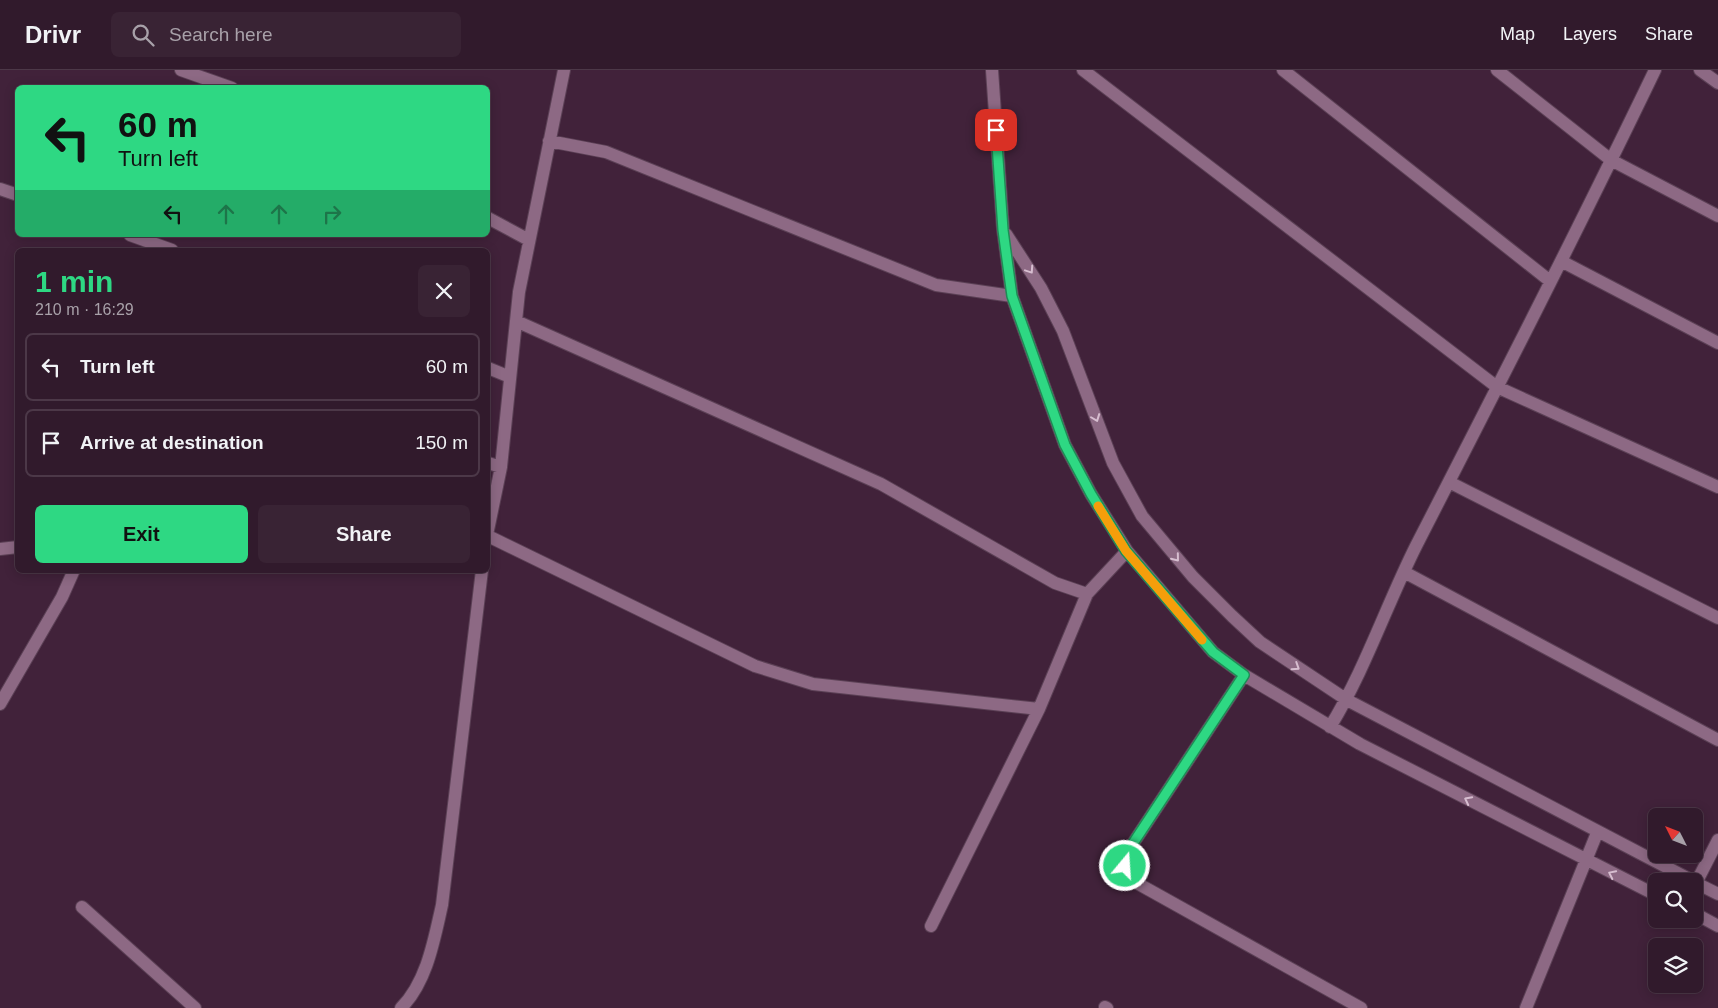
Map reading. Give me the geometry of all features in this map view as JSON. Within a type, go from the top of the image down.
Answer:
[{"type":"street","points":[[181,70],[224,85]]},
{"type":"street","points":[[490,520],[501,467],[519,292],[564,70]]},
{"type":"street","points":[[992,70],[1003,230],[1012,296],[1065,445],[1091,494],[1126,551],[1213,652],[1244,675],[1330,727],[1586,861],[1648,891]]},
{"type":"street","points":[[1082,70],[1497,387],[1718,487]]},
{"type":"street","points":[[1283,70],[1550,281]]},
{"type":"street","points":[[1497,70],[1612,160],[1718,216]]},
{"type":"street","points":[[1330,727],[1347,700],[1404,572],[1612,160],[1654,70]]},
{"type":"street","points":[[1700,70],[1718,83]]},
{"type":"street","points":[[549,141],[606,152],[936,285],[1012,296]]},
{"type":"street","points":[[0,189],[15,194]]},
{"type":"street","points":[[490,219],[529,240]]},
{"type":"street","points":[[1003,230],[1041,288],[1063,331],[1113,463],[1142,516],[1193,578],[1260,642],[1347,700],[1676,873]]},
{"type":"street","points":[[136,237],[166,248]]},
{"type":"street","points":[[1561,260],[1718,343]]},
{"type":"street","points":[[516,321],[882,484],[1055,582],[1087,594]]},
{"type":"street","points":[[490,369],[510,377]]},
{"type":"street","points":[[490,464],[501,467]]},
{"type":"street","points":[[1449,482],[1718,618]]},
{"type":"street","points":[[490,537],[755,666],[812,684],[1039,709]]},
{"type":"street","points":[[0,549],[15,546]]},
{"type":"street","points":[[931,926],[1039,709],[1087,594],[1126,551]]},
{"type":"street","points":[[1404,572],[1718,740]]},
{"type":"street","points":[[0,704],[62,597],[73,573]]},
{"type":"street","points":[[401,1008],[412,997],[432,949],[442,905],[482,573]]},
{"type":"street","points":[[1244,675],[1128,851],[1125,866],[1127,874],[1135,882],[1361,1008]]},
{"type":"street","points":[[1526,1008],[1597,833]]},
{"type":"street","points":[[1699,873],[1718,840]]},
{"type":"street","points":[[1703,886],[1718,894]]},
{"type":"street","points":[[82,907],[196,1008]]},
{"type":"street","points":[[1703,918],[1718,926]]},
{"type":"slow traffic","points":[[1098,506],[1126,551],[1202,640]]},
{"type":"route","points":[[996,130],[1003,230],[1012,296],[1065,445],[1091,494],[1126,551],[1213,652],[1244,675],[1128,851],[1125,866]]}]
